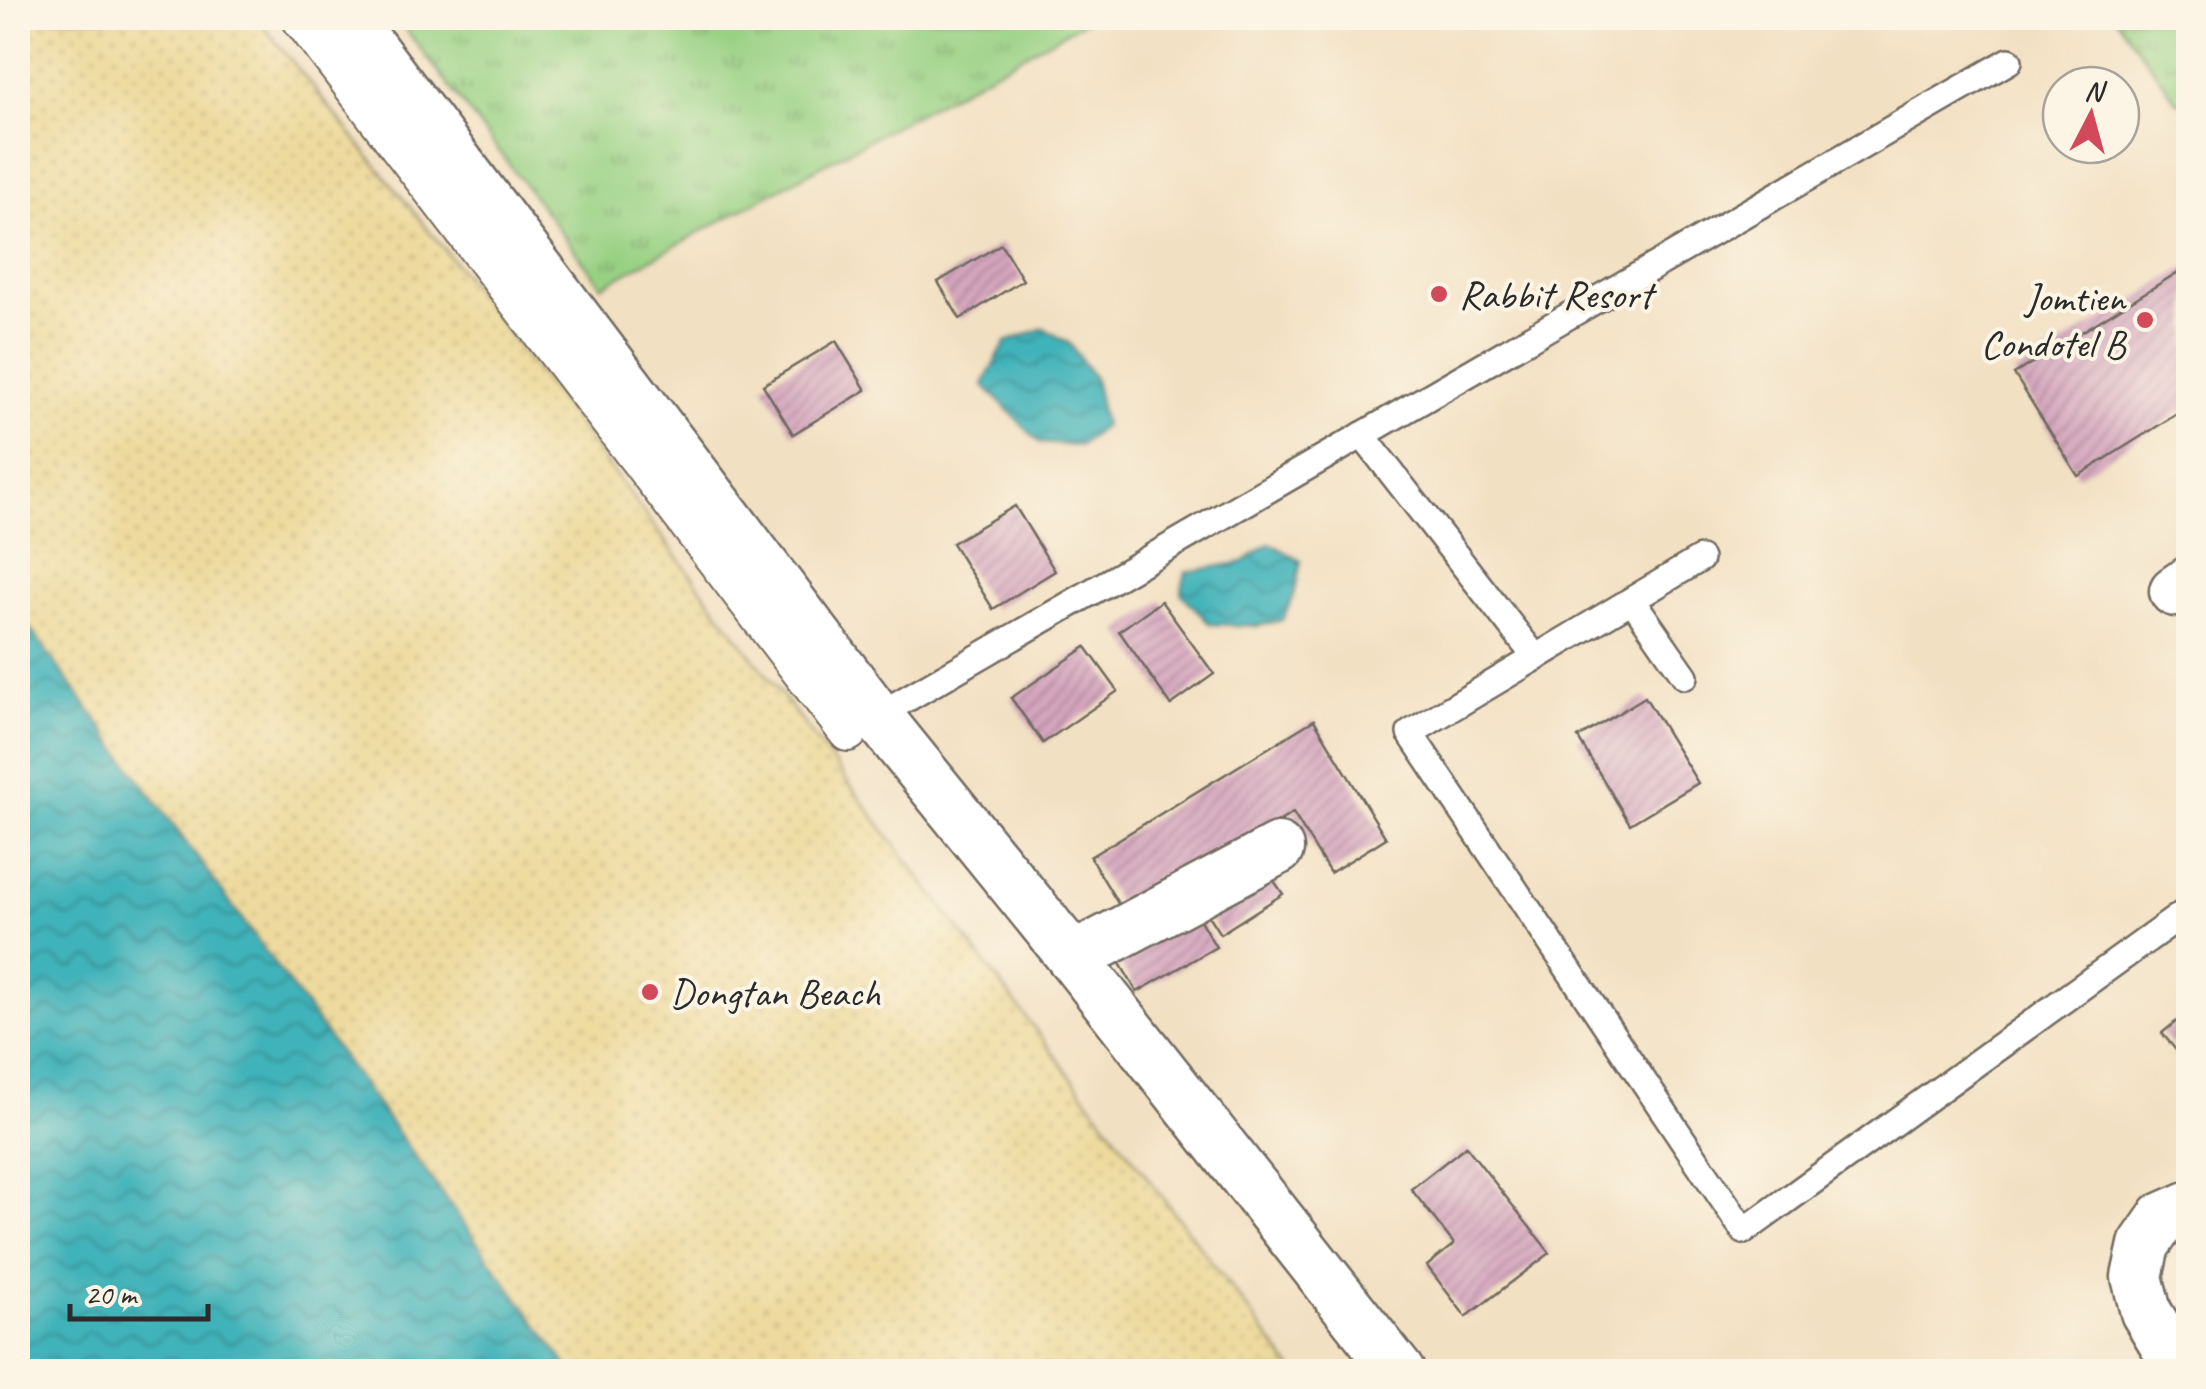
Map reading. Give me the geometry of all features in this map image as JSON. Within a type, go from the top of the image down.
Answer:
[{"type":"street","points":[[301,18],[862,724],[1073,958],[1399,1372]]},
{"type":"street","points":[[348,18],[862,724]]},
{"type":"street","points":[[1073,958],[1278,849]]},
{"type":"street","points":[[2182,1372],[2146,1312],[2137,1277],[2144,1245],[2163,1218],[2188,1207]]},
{"type":"lane","points":[[862,724],[2008,60]]},
{"type":"lane","points":[[1362,436],[1536,658]]},
{"type":"lane","points":[[1700,559],[1410,733],[1744,1231],[2188,910]]},
{"type":"lane","points":[[1632,600],[1685,676]]},
{"type":"green space","points":[[397,18],[1091,18],[602,286]]},
{"type":"green space","points":[[2116,18],[2188,18],[2188,96],[2178,103]]},
{"type":"sand","name":"Dongtan Beach","points":[[18,18],[257,18],[444,249],[1294,1371],[571,1371],[18,612]]},
{"type":"water","points":[[1044,328],[1070,344],[1094,378],[1104,426],[1079,446],[1040,443],[983,384],[1006,342]]},
{"type":"water","points":[[1270,543],[1301,561],[1294,596],[1282,620],[1258,626],[1210,624],[1181,593],[1186,572],[1243,562]]},
{"type":"water","points":[[18,612],[571,1371],[18,1371]]},
{"type":"building","points":[[1001,244],[1023,280],[960,319],[938,282]]},
{"type":"building","name":"Jomtien Condotel B","points":[[2188,266],[2188,407],[2078,476],[2014,374]]},
{"type":"building","points":[[836,341],[866,390],[793,434],[763,385]]},
{"type":"building","points":[[1015,506],[1055,571],[993,609],[952,543]]},
{"type":"building","points":[[1161,601],[1214,674],[1171,705],[1119,631]]},
{"type":"building","points":[[1086,647],[1118,691],[1043,743],[1011,698]]},
{"type":"building","points":[[1645,697],[1698,783],[1630,824],[1578,738]]},
{"type":"building","points":[[1314,720],[1386,838],[1330,873],[1293,813],[1125,915],[1090,857]]},
{"type":"building","points":[[1264,866],[1283,894],[1220,934],[1202,906]]},
{"type":"building","points":[[1188,900],[1216,947],[1137,992],[1109,945]]},
{"type":"building","points":[[2188,1012],[2188,1065],[2162,1033]]},
{"type":"building","points":[[1466,1146],[1550,1253],[1466,1317],[1427,1266],[1454,1244],[1411,1189]]},
{"type":"place","name":"Rabbit Resort","points":[[1439,294]]},
{"type":"place","name":"Jomtien Condotel B","points":[[2145,320]]},
{"type":"place","name":"Dongtan Beach","points":[[650,992]]}]
